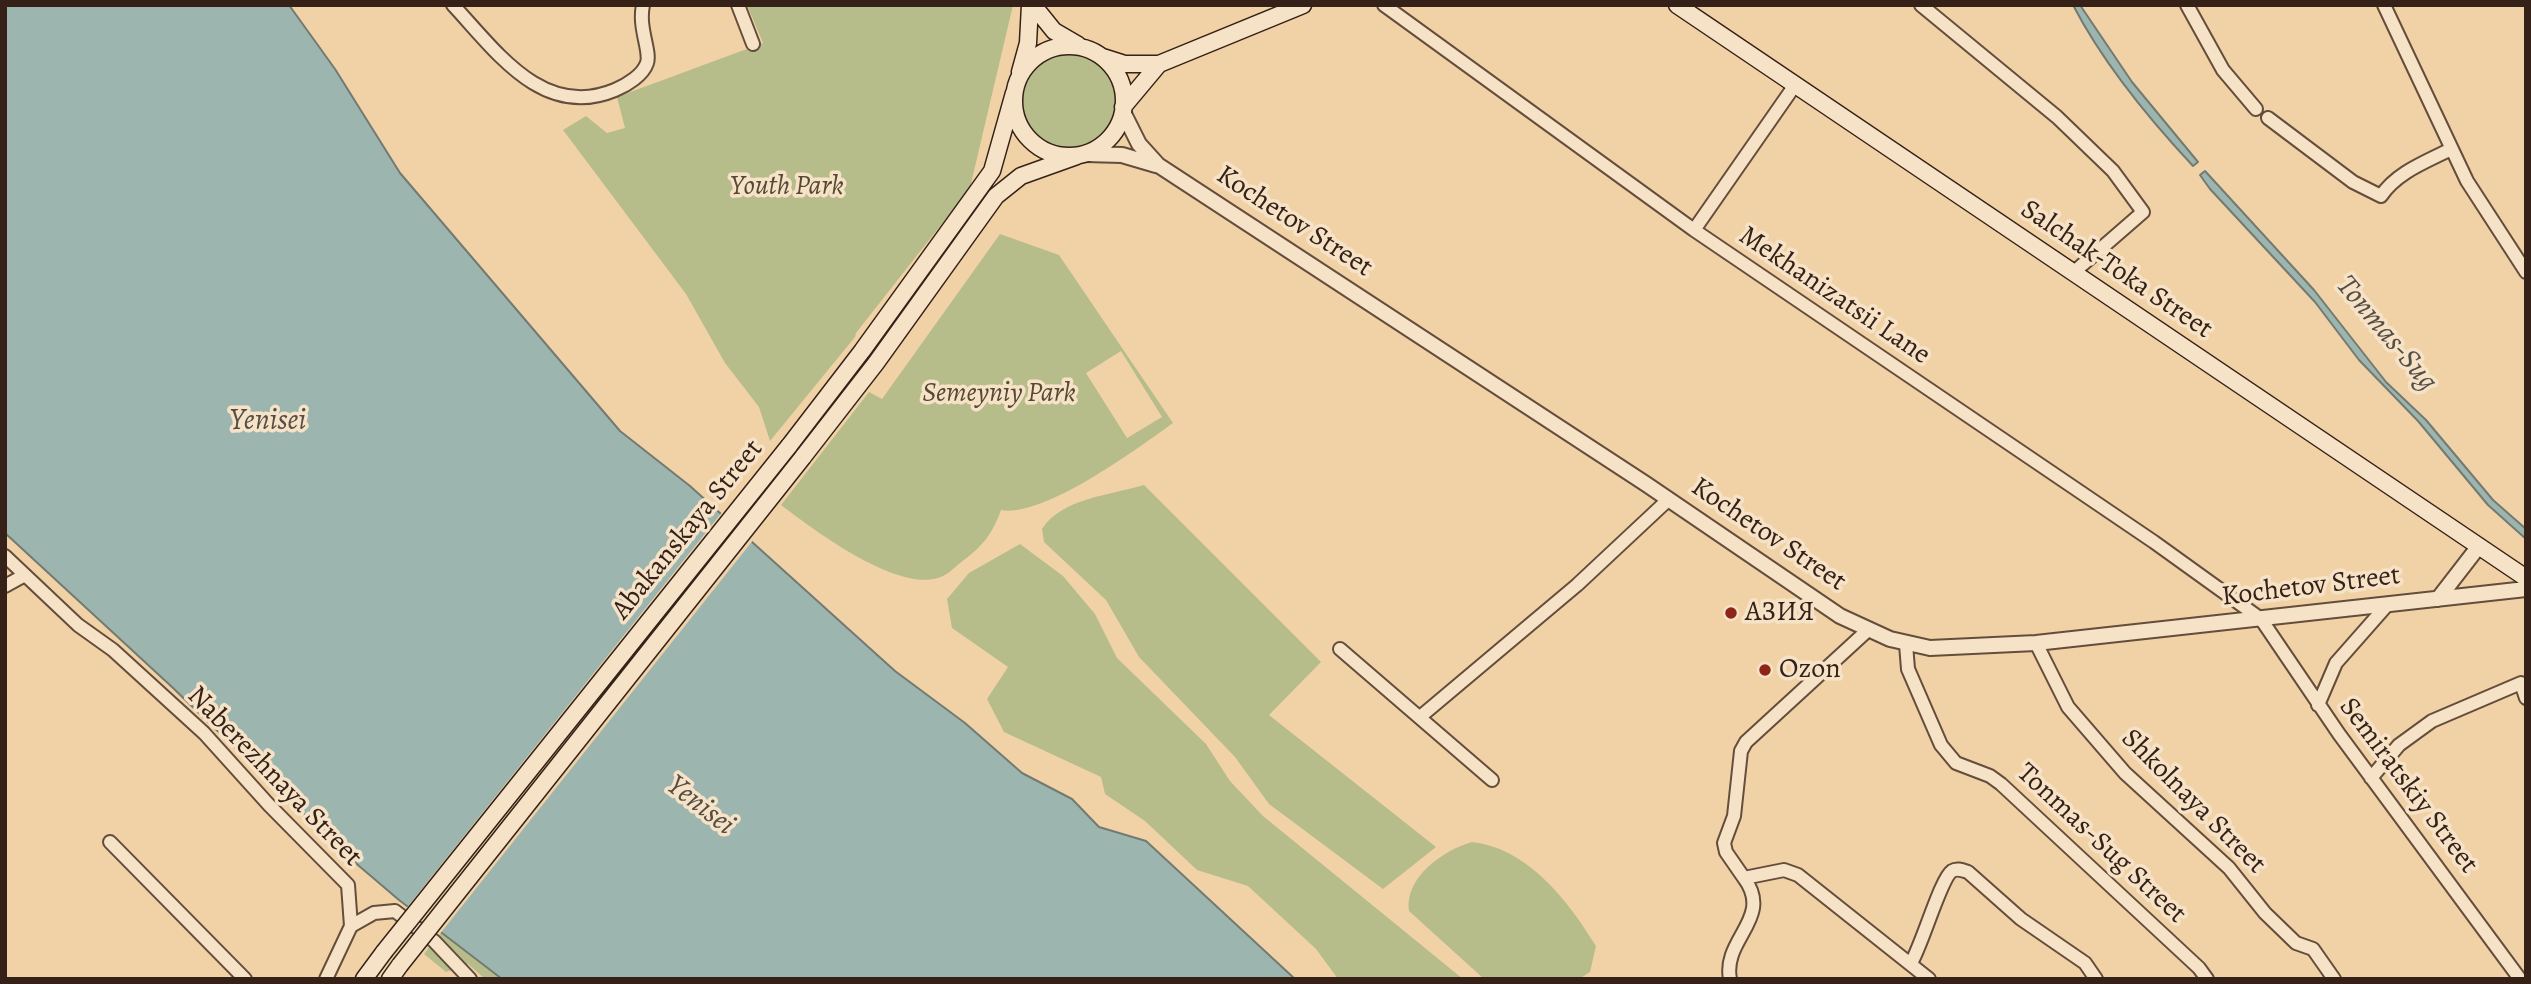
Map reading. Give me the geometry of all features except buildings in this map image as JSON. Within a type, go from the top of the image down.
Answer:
[{"type":"main road","points":[[1031,5],[1041,19],[1062,37],[1125,64],[1159,64],[1303,5]]},
{"type":"main road","points":[[1031,5],[1028,43],[1015,90],[1015,113],[1028,138],[1051,153],[1081,155],[1107,140],[1123,109],[1159,64]]},
{"type":"main road","name":"Salchak-Toka Street","points":[[1677,5],[2526,578]]},
{"type":"main road","points":[[1015,90],[1023,70],[1044,51],[1062,46],[1093,51],[1118,75],[1123,109]]},
{"type":"main road","name":"Abakanskaya Street","points":[[364,979],[789,446],[992,171],[1015,90]]},
{"type":"main road","name":"Abakanskaya Street","points":[[390,979],[876,363],[996,196],[1020,176],[1081,155]]},
{"type":"street","points":[[453,5],[509,66],[541,89],[560,95],[593,96],[622,87],[645,67],[648,56],[640,29],[643,5]]},
{"type":"street","points":[[738,5],[752,44]]},
{"type":"street","name":"Mekhanizatsii Lane","points":[[1384,5],[1694,230],[2154,542],[2261,620]]},
{"type":"street","points":[[1921,5],[2057,117],[2113,172],[2143,212],[2074,272]]},
{"type":"street","points":[[2187,5],[2223,69],[2256,109]]},
{"type":"street","points":[[2384,5],[2473,192],[2526,272]]},
{"type":"street","points":[[1694,230],[1794,85]]},
{"type":"street","name":"Kochetov Street","points":[[1123,109],[1139,144],[1157,165],[1669,499],[1814,598],[1868,630],[1906,644],[1962,648],[2036,643],[2526,589]]},
{"type":"street","points":[[2268,118],[2353,182],[2381,196],[2389,184],[2451,149]]},
{"type":"street","name":"Kochetov Street","points":[[1081,155],[1122,155],[1157,165]]},
{"type":"street","points":[[1419,717],[1577,585],[1669,499]]},
{"type":"street","name":"Kochetov Street","points":[[2438,599],[2479,546]]},
{"type":"street","name":"Naberezhnaya Street","points":[[5,556],[204,733],[269,806],[348,885],[351,926]]},
{"type":"street","points":[[5,586],[25,575]]},
{"type":"street","points":[[2318,705],[2336,663],[2388,604]]},
{"type":"street","name":"Semiratskiy Street","points":[[2261,620],[2318,705],[2520,979]]},
{"type":"street","points":[[1730,979],[1730,961],[1754,909],[1753,890],[1726,852],[1724,843],[1736,806],[1741,751],[1746,742],[1784,705],[1868,630]]},
{"type":"street","name":"Shkolnaya Street","points":[[2036,643],[2068,707],[2126,773],[2229,868],[2265,913],[2296,943],[2313,949],[2334,979]]},
{"type":"street","name":"Tonmas-Sug Street","points":[[1906,644],[1908,669],[1941,745],[1956,763],[1990,776],[2001,784],[2199,968],[2207,979]]},
{"type":"street","points":[[1340,649],[1492,780]]},
{"type":"street","points":[[2371,778],[2399,745],[2431,721],[2521,683],[2526,698]]},
{"type":"street","points":[[110,842],[245,979]]},
{"type":"street","points":[[1911,963],[1923,943],[1944,882],[1951,872],[1959,869],[1968,872],[2049,941],[2079,958],[2096,979]]},
{"type":"street","points":[[1744,878],[1784,870],[1798,875],[1929,979]]},
{"type":"street","points":[[326,979],[351,926],[374,913],[395,911],[434,941],[470,979]]},
{"type":"green space","name":"Youth Park","points":[[747,5],[1013,5],[970,188],[855,337],[770,441],[759,407],[725,363],[686,294],[563,130],[586,116],[607,133],[625,128],[617,97],[763,43]]},
{"type":"green space","points":[[1061,54],[1079,54],[1104,67],[1114,83],[1117,101],[1114,119],[1104,135],[1079,148],[1061,148],[1036,135],[1023,110],[1023,92],[1036,67]]},
{"type":"green space","name":"Semeyniy Park","points":[[1000,234],[1059,255],[1173,423],[1115,464],[1065,493],[1019,510],[1001,510],[990,534],[950,572],[938,578],[920,580],[900,576],[856,556],[781,505],[869,392],[882,399]],"holes":[[[1121,351],[1162,417],[1127,438],[1086,373]]]},
{"type":"green space","points":[[1144,485],[1321,662],[1269,715],[1436,847],[1383,889],[1269,804],[1235,757],[1139,657],[1106,600],[1044,542],[1042,529],[1062,510],[1088,499]]},
{"type":"green space","points":[[1020,544],[1063,576],[1095,614],[1117,658],[1206,744],[1230,781],[1263,816],[1463,979],[1338,979],[1316,949],[1248,886],[1197,870],[1145,821],[1105,794],[1101,777],[1004,732],[987,699],[1008,667],[952,628],[947,599],[969,573]]},
{"type":"green space","points":[[1472,842],[1492,846],[1511,855],[1529,866],[1560,895],[1596,946],[1590,972],[1579,979],[1484,979],[1409,911],[1413,887],[1428,867],[1449,852]]},
{"type":"green space","points":[[441,932],[502,979],[485,979],[468,964],[446,972],[424,954]]},
{"type":"water","name":"Yenisei","points":[[5,5],[289,5],[335,69],[400,173],[620,431],[690,486],[895,671],[965,723],[1022,773],[1072,799],[1099,827],[1146,841],[1295,979],[502,979],[399,900],[345,854],[172,687],[5,533]]},
{"type":"water","points":[[2073,5],[2080,5],[2132,82],[2198,162],[2193,166],[2128,89]]},
{"type":"water","name":"Tonmas-Sug","points":[[2205,171],[2314,290],[2386,382],[2426,420],[2493,500],[2526,529],[2526,539],[2488,505],[2418,421],[2359,360],[2315,302],[2210,189],[2200,175]]},
{"type":"pier","points":[[723,511],[754,539],[439,935],[405,910]]},
{"type":"place","name":"АЗИЯ","points":[[1731,613]]},
{"type":"place","name":"Ozon","points":[[1765,670]]}]
